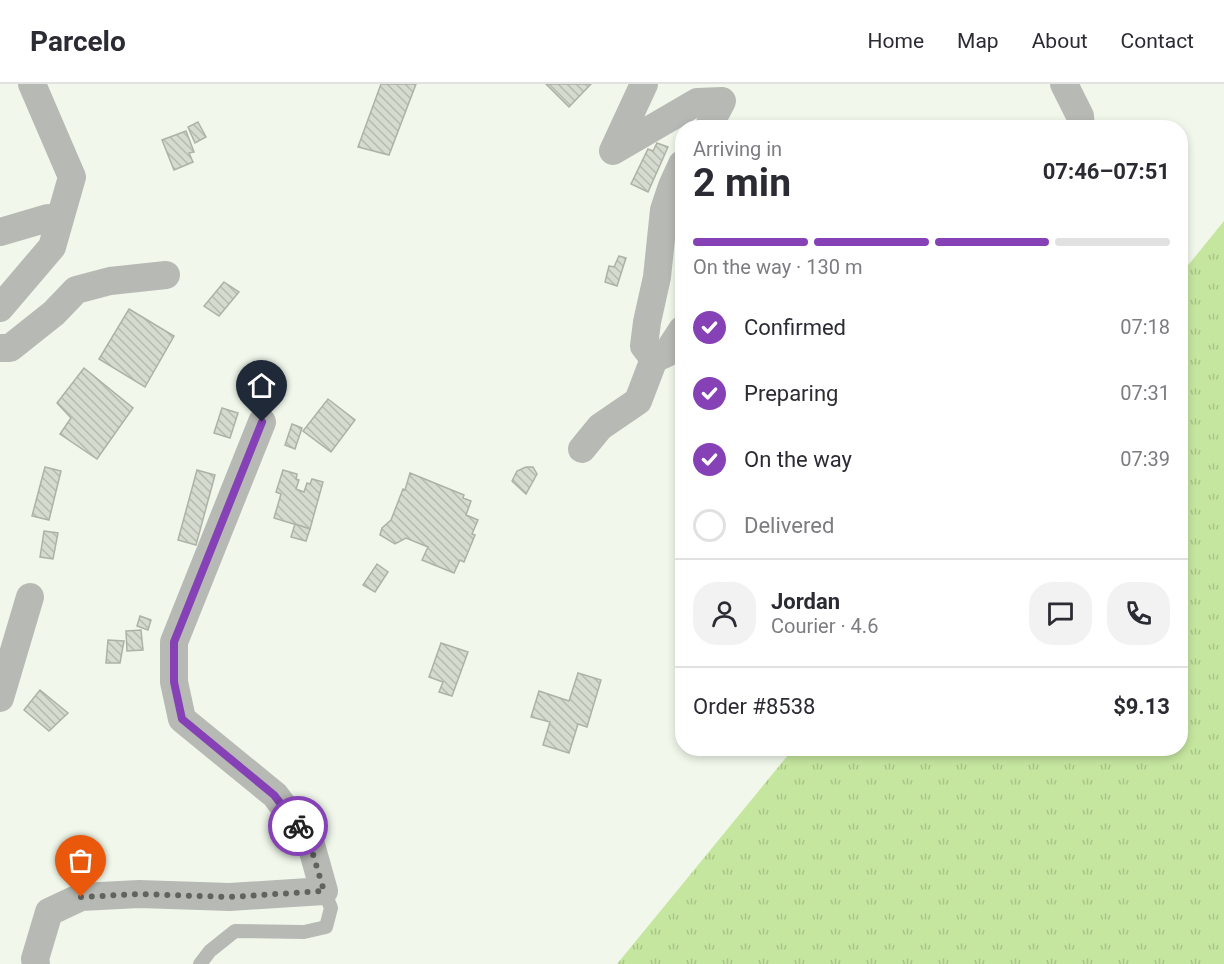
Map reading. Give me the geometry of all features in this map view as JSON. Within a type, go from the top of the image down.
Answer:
[{"type":"street","points":[[0,308],[52,247],[72,177],[32,84]]},
{"type":"street","points":[[644,84],[613,151],[697,102],[722,101],[712,120]]},
{"type":"street","points":[[1064,84],[1080,120]]},
{"type":"street","points":[[654,359],[644,346],[657,277],[664,210],[675,179]]},
{"type":"street","points":[[0,232],[48,218],[58,222]]},
{"type":"street","points":[[0,348],[10,348],[54,313],[75,290],[110,281],[166,275]]},
{"type":"street","points":[[582,449],[600,427],[638,401],[654,359],[667,353],[675,341]]},
{"type":"street","points":[[36,964],[35,959],[49,912],[81,897],[139,894],[230,897],[324,891],[309,841],[274,795],[182,719],[174,682],[174,642],[262,422]]},
{"type":"street","points":[[0,698],[30,597]]},
{"type":"lane","points":[[200,964],[210,951],[236,931],[304,932],[326,927],[331,908],[324,891]]},
{"type":"green space","points":[[1224,221],[1224,964],[617,964],[787,756],[1188,756],[1188,265]]},
{"type":"building","points":[[381,84],[416,84],[389,155],[358,147]]},
{"type":"building","points":[[546,84],[591,84],[569,107]]},
{"type":"building","points":[[198,122],[206,137],[195,143],[188,127]]},
{"type":"building","points":[[186,131],[194,152],[189,153],[193,162],[174,170],[162,140]]},
{"type":"building","points":[[657,143],[668,147],[648,192],[631,184],[648,149],[653,151]]},
{"type":"building","points":[[619,256],[626,258],[617,286],[605,282],[609,266],[614,267]]},
{"type":"building","points":[[224,282],[239,292],[219,316],[204,306]]},
{"type":"building","points":[[129,309],[174,336],[145,387],[99,359]]},
{"type":"building","points":[[84,368],[133,408],[97,459],[60,434],[71,418],[57,403]]},
{"type":"building","points":[[328,399],[355,420],[331,452],[303,431]]},
{"type":"building","points":[[222,408],[238,413],[230,438],[214,433]]},
{"type":"building","points":[[292,424],[302,428],[295,449],[285,445]]},
{"type":"building","points":[[45,467],[61,471],[49,520],[32,516]]},
{"type":"building","points":[[533,467],[537,474],[526,494],[512,481],[517,471]]},
{"type":"building","points":[[197,470],[215,475],[196,545],[178,540]]},
{"type":"building","points":[[283,470],[297,474],[296,479],[299,480],[296,489],[304,492],[307,483],[310,484],[312,479],[323,482],[310,529],[274,518],[281,494],[276,492]]},
{"type":"building","points":[[410,473],[464,495],[463,498],[471,501],[466,515],[478,520],[472,534],[475,535],[464,562],[460,560],[454,573],[422,560],[428,547],[406,538],[395,544],[380,535],[382,528],[391,520]]},
{"type":"building","points":[[295,524],[310,529],[306,541],[291,537]]},
{"type":"building","points":[[44,531],[58,533],[53,559],[40,557]]},
{"type":"building","points":[[377,564],[388,572],[375,592],[363,585]]},
{"type":"building","points":[[140,616],[151,620],[148,630],[137,626]]},
{"type":"building","points":[[141,630],[143,650],[127,651],[126,631]]},
{"type":"building","points":[[108,640],[124,641],[120,663],[106,663]]},
{"type":"building","points":[[441,643],[468,652],[452,696],[439,692],[443,682],[429,677]]},
{"type":"building","points":[[578,673],[601,680],[587,727],[578,724],[569,753],[543,745],[550,722],[531,717],[539,691],[569,701]]},
{"type":"building","points":[[40,690],[68,713],[49,731],[24,710]]},
{"type":"way so far","points":[[81,897],[139,894],[230,897],[324,891],[309,841],[298,826]]},
{"type":"route","points":[[262,422],[174,642],[174,682],[182,719],[274,795],[298,826]]}]
